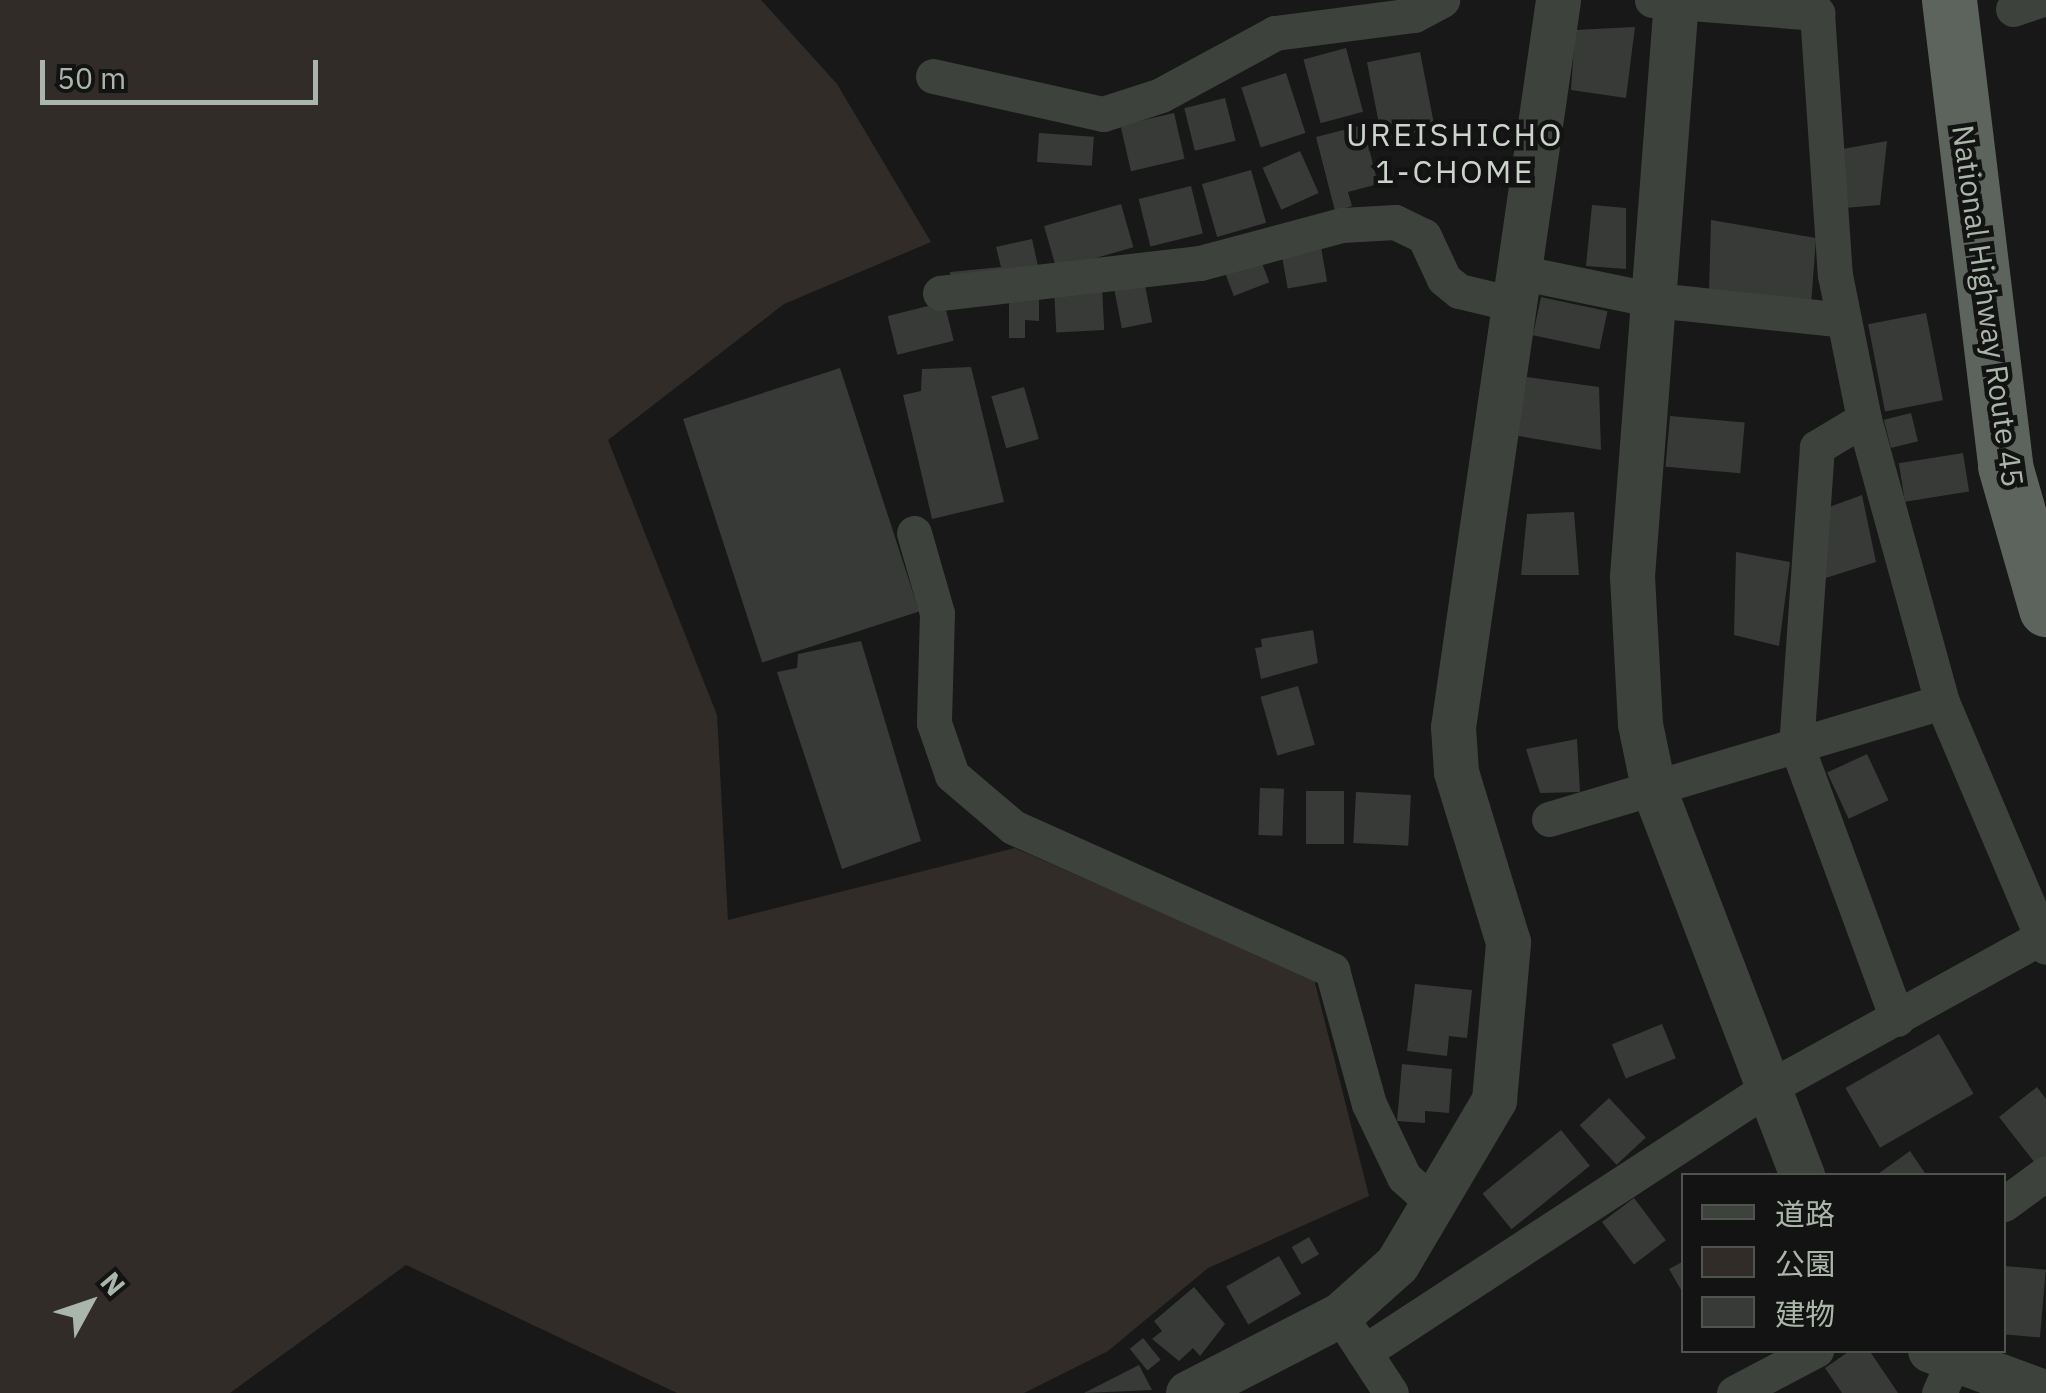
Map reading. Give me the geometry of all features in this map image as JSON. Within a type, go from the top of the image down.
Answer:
[{"type":"highway","name":"National Highway Route 45","points":[[1949,0],[2002,448],[2046,609]]},
{"type":"street","points":[[933,76],[1104,114],[1161,95],[1275,33],[1414,15],[1442,0]]},
{"type":"street","points":[[1352,1334],[1494,1100],[1506,1008],[1508,942],[1456,772],[1453,727],[1558,0]]},
{"type":"street","points":[[1188,1393],[1352,1334],[1768,1088],[2043,942],[1942,702],[1864,419],[1835,275],[1817,13],[1652,0]]},
{"type":"street","points":[[1676,1],[1632,576],[1640,724],[1653,788],[1801,1173]]},
{"type":"street","points":[[940,293],[1200,263],[1342,225],[1395,222],[1424,236],[1444,279],[1458,291],[1515,288],[1844,320]]},
{"type":"street","points":[[1864,419],[1817,447],[1796,744],[1897,1019]]},
{"type":"street","points":[[914,533],[937,612],[934,722],[952,775],[1013,827],[1332,970],[1369,1104],[1404,1176],[1433,1203]]},
{"type":"street","points":[[1549,819],[1942,702]]},
{"type":"street","points":[[2006,1202],[2046,1172]]},
{"type":"street","points":[[1352,1334],[1390,1393]]},
{"type":"street","points":[[1734,1393],[1810,1353]]},
{"type":"street","points":[[1941,1368],[2046,1392]]},
{"type":"green space","points":[[0,0],[761,0],[837,84],[931,242],[784,304],[608,440],[717,715],[728,920],[1015,848],[1314,979],[1369,1196],[1208,1268],[1108,1351],[1024,1393],[677,1393],[406,1265],[230,1393],[0,1393]]},
{"type":"building","points":[[1635,27],[1626,98],[1571,90],[1575,30]]},
{"type":"building","points":[[1346,48],[1363,112],[1321,123],[1303,59]]},
{"type":"building","points":[[1420,52],[1435,129],[1382,139],[1367,62]]},
{"type":"building","points":[[1286,73],[1305,133],[1261,147],[1241,88]]},
{"type":"building","points":[[1225,98],[1236,141],[1195,151],[1184,108]]},
{"type":"building","points":[[1174,113],[1185,159],[1131,171],[1120,125]]},
{"type":"building","points":[[1363,125],[1378,184],[1348,192],[1352,206],[1335,211],[1316,137]]},
{"type":"building","points":[[1039,133],[1094,137],[1092,166],[1037,162]]},
{"type":"building","points":[[1887,141],[1880,205],[1844,208],[1837,150]]},
{"type":"building","points":[[1300,151],[1319,193],[1281,210],[1263,168]]},
{"type":"building","points":[[1251,170],[1266,223],[1217,237],[1202,184]]},
{"type":"building","points":[[1191,186],[1203,234],[1150,247],[1139,199]]},
{"type":"building","points":[[1121,204],[1133,247],[1057,269],[1044,226]]},
{"type":"building","points":[[1592,205],[1626,208],[1626,269],[1586,266]]},
{"type":"building","points":[[1711,220],[1816,238],[1811,305],[1709,293]]},
{"type":"building","points":[[1032,239],[1040,275],[951,283],[950,272],[1001,267],[996,247]]},
{"type":"building","points":[[1321,247],[1327,281],[1288,288],[1282,254]]},
{"type":"building","points":[[1260,258],[1269,282],[1234,296],[1225,272]]},
{"type":"building","points":[[1144,280],[1152,322],[1122,328],[1114,286]]},
{"type":"building","points":[[1102,287],[1104,330],[1056,332],[1054,290]]},
{"type":"building","points":[[1009,291],[1039,291],[1039,321],[1025,320],[1025,338],[1009,338]]},
{"type":"building","points":[[1541,297],[1608,311],[1599,349],[1533,335]]},
{"type":"building","points":[[944,302],[954,341],[897,355],[888,316]]},
{"type":"building","points":[[1926,313],[1943,400],[1885,412],[1868,324]]},
{"type":"building","points":[[971,367],[1004,502],[932,519],[903,395],[921,391],[922,369]]},
{"type":"building","points":[[840,368],[919,611],[762,662],[683,419]]},
{"type":"building","points":[[1527,377],[1599,387],[1601,450],[1513,435]]},
{"type":"building","points":[[1024,387],[1039,439],[1006,448],[991,396]]},
{"type":"building","points":[[1911,413],[1918,441],[1891,448],[1884,420]]},
{"type":"building","points":[[1670,416],[1745,423],[1740,473],[1666,467]]},
{"type":"building","points":[[1963,453],[1969,492],[1905,502],[1899,463]]},
{"type":"building","points":[[1862,495],[1876,562],[1807,584],[1813,513]]},
{"type":"building","points":[[1574,512],[1579,575],[1521,575],[1527,514]]},
{"type":"building","points":[[1736,552],[1790,562],[1779,646],[1734,635]]},
{"type":"building","points":[[1313,630],[1318,663],[1261,679],[1255,648],[1262,647],[1261,639]]},
{"type":"building","points":[[861,641],[921,841],[842,869],[777,672],[797,668],[798,654]]},
{"type":"building","points":[[1298,686],[1315,745],[1277,755],[1261,697]]},
{"type":"building","points":[[1577,739],[1580,792],[1540,793],[1526,749]]},
{"type":"building","points":[[1867,754],[1889,800],[1849,819],[1827,773]]},
{"type":"building","points":[[1260,788],[1284,789],[1282,836],[1258,835]]},
{"type":"building","points":[[1306,791],[1344,791],[1344,844],[1306,844]]},
{"type":"building","points":[[1356,792],[1411,795],[1408,846],[1353,843]]},
{"type":"building","points":[[1415,984],[1472,990],[1467,1038],[1449,1036],[1447,1056],[1407,1051]]},
{"type":"building","points":[[1662,1024],[1676,1058],[1626,1079],[1612,1044]]},
{"type":"building","points":[[1939,1034],[1974,1094],[1880,1148],[1845,1088]]},
{"type":"building","points":[[1402,1064],[1452,1069],[1449,1113],[1425,1111],[1425,1123],[1397,1121]]},
{"type":"building","points":[[2037,1087],[2046,1099],[2046,1161],[2038,1167],[1999,1117]]},
{"type":"building","points":[[1609,1098],[1646,1137],[1617,1165],[1580,1125]]},
{"type":"building","points":[[1561,1130],[1590,1166],[1511,1229],[1483,1194]]},
{"type":"building","points":[[1910,1151],[1925,1173],[1879,1173]]},
{"type":"building","points":[[1634,1198],[1666,1240],[1634,1264],[1602,1222]]},
{"type":"building","points":[[1309,1237],[1319,1254],[1302,1264],[1292,1247]]},
{"type":"building","points":[[1279,1256],[1301,1294],[1248,1325],[1226,1286]]},
{"type":"building","points":[[1681,1263],[1681,1290],[1669,1269]]},
{"type":"building","points":[[2006,1266],[2046,1270],[2040,1337],[2006,1334]]},
{"type":"building","points":[[1194,1287],[1225,1324],[1200,1356],[1193,1348],[1179,1361],[1152,1339],[1162,1331],[1154,1321]]},
{"type":"building","points":[[1143,1338],[1161,1360],[1147,1370],[1130,1349]]},
{"type":"building","points":[[1847,1353],[1871,1353],[1898,1393],[1842,1393],[1825,1368]]},
{"type":"building","points":[[1139,1365],[1152,1390],[1084,1393]]},
{"type":"district","name":"UREISHICHO 1-CHOME","points":[[1455,154]]}]
